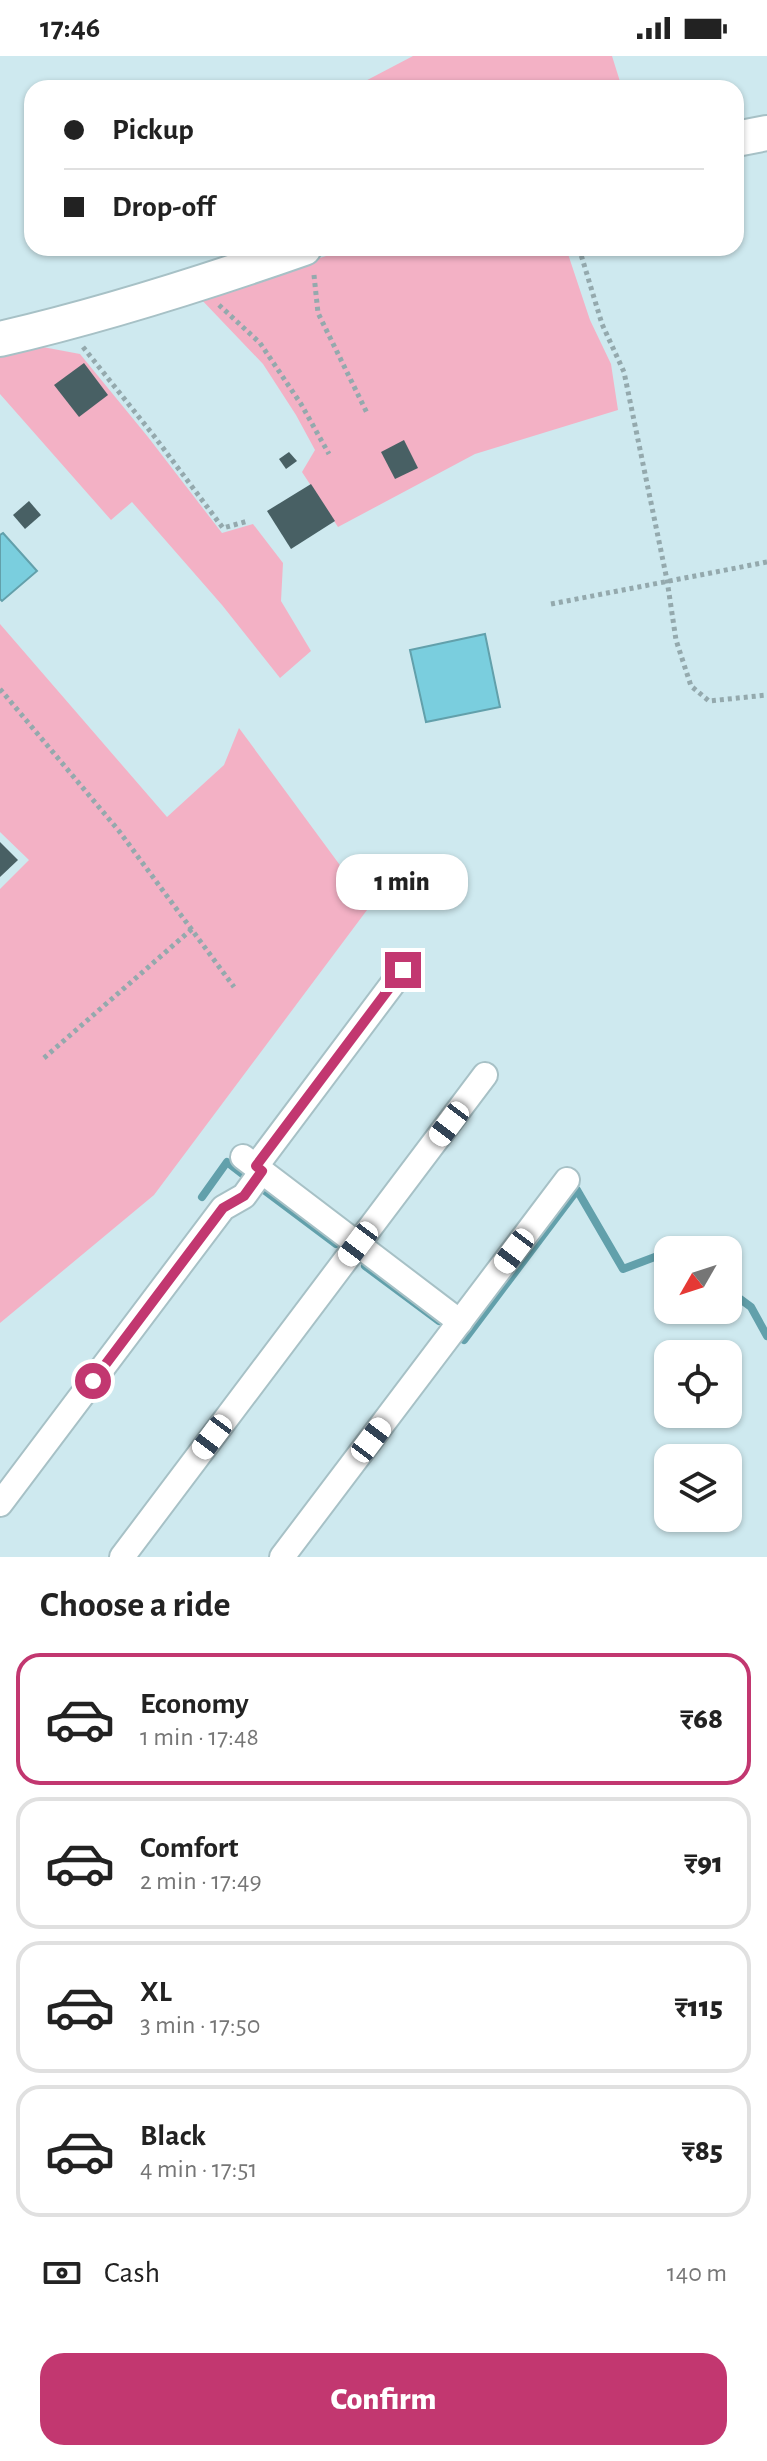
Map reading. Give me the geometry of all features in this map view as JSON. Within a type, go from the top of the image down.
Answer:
[{"type":"street","points":[[744,137],[767,133]]},
{"type":"street","points":[[0,339],[69,323],[301,256]]},
{"type":"street","points":[[0,1504],[223,1208],[244,1196],[254,1165],[403,970]]},
{"type":"street","points":[[122,1557],[485,1075]]},
{"type":"street","points":[[254,1165],[460,1322]]},
{"type":"street","points":[[282,1557],[567,1180]]},
{"type":"path","points":[[308,256],[318,313],[368,415]]},
{"type":"path","points":[[581,256],[602,324],[624,372],[667,580],[676,640],[691,686],[709,701],[767,695]]},
{"type":"path","points":[[203,283],[214,301],[260,343],[301,404],[329,454]]},
{"type":"path","points":[[69,323],[84,349],[223,528],[248,521]]},
{"type":"path","points":[[551,604],[767,562]]},
{"type":"path","points":[[0,689],[119,831],[234,987]]},
{"type":"path","points":[[44,1058],[192,929]]},
{"type":"shaded area","points":[[413,56],[612,56],[620,80],[367,80]]},
{"type":"shaded area","points":[[326,256],[569,256],[590,320],[611,364],[618,410],[475,454],[338,527],[302,472],[315,450],[296,415],[263,364],[199,297]]},
{"type":"shaded area","points":[[32,345],[80,354],[222,533],[253,524],[283,563],[281,601],[311,651],[280,678],[222,605],[132,502],[111,520],[0,394],[0,354]]},
{"type":"shaded area","points":[[0,624],[167,817],[224,765],[239,728],[370,906],[154,1195],[0,1323],[0,889],[29,860],[0,832]]},
{"type":"water","points":[[3,533],[37,571],[2,601],[0,535]]},
{"type":"water","points":[[485,634],[500,707],[426,722],[410,650]]},
{"type":"building","points":[[84,363],[108,395],[79,417],[54,385]]},
{"type":"building","points":[[404,440],[418,468],[395,479],[381,452]]},
{"type":"building","points":[[289,452],[297,461],[286,469],[279,459]]},
{"type":"building","points":[[311,484],[335,521],[291,549],[267,511]]},
{"type":"building","points":[[29,501],[41,515],[25,529],[13,515]]},
{"type":"building","points":[[0,842],[18,860],[0,877]]},
{"type":"waterway","points":[[202,1197],[227,1162],[249,1179]]},
{"type":"waterway","points":[[264,1190],[336,1244]]},
{"type":"waterway","points":[[464,1340],[577,1190],[623,1269],[654,1257]]},
{"type":"waterway","points":[[365,1266],[439,1321]]},
{"type":"waterway","points":[[742,1300],[751,1307],[767,1336]]},
{"type":"route","points":[[93,1381],[223,1208],[244,1196],[262,1171],[256,1166],[403,970]]}]
